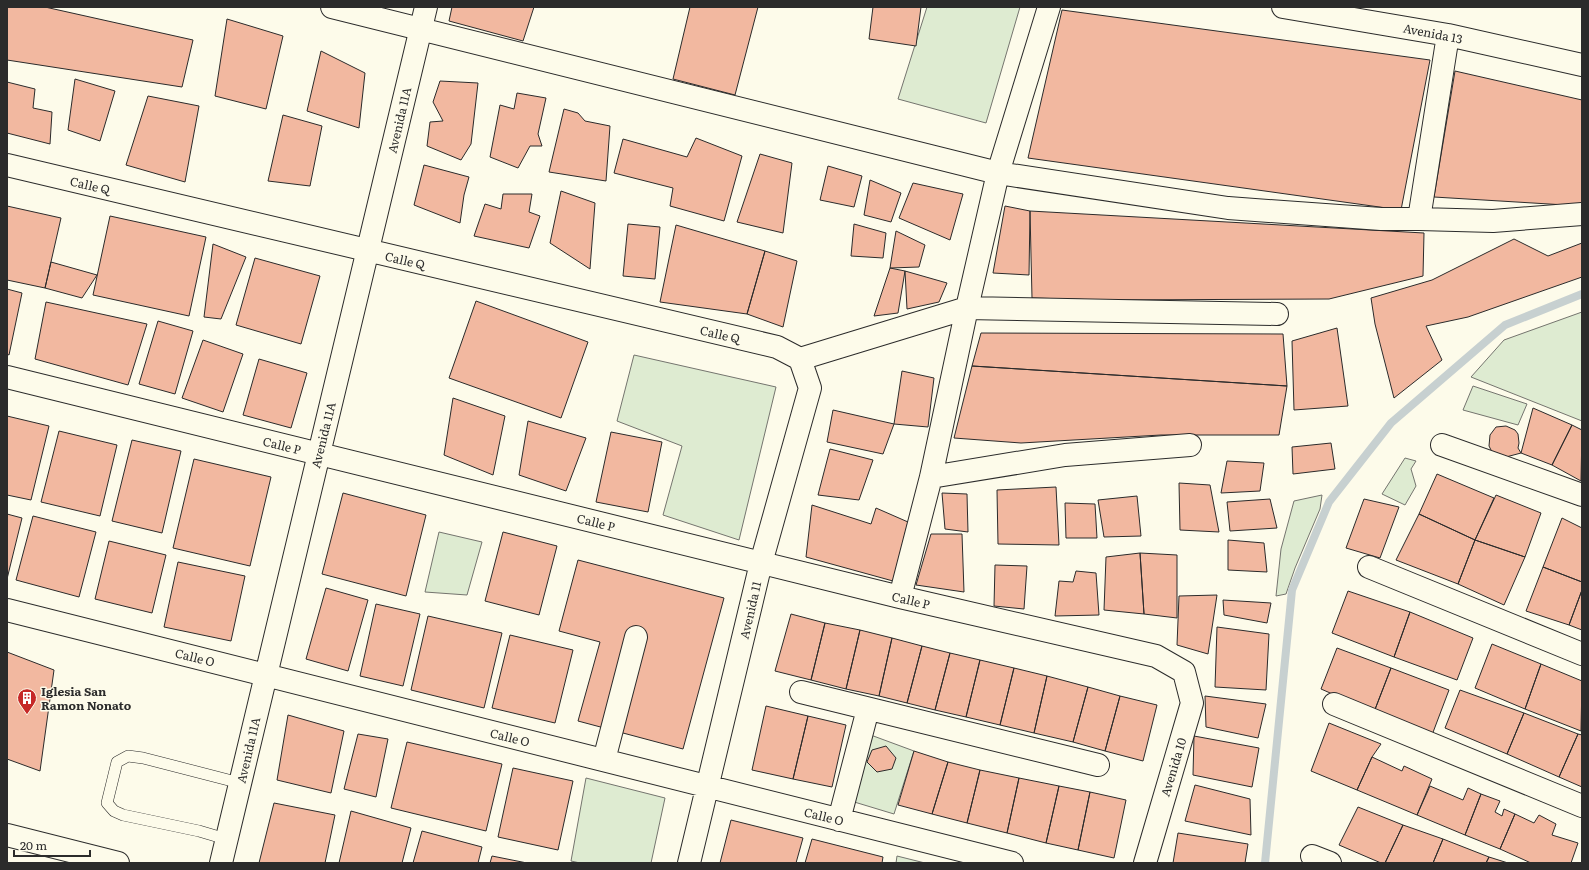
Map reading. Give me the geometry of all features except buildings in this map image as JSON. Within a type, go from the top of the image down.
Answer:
[{"type":"street","points":[[332,7],[998,173],[1228,208],[1381,219],[1419,218],[1493,221],[1582,214]]},
{"type":"street","name":"Avenida 11A","points":[[220,863],[426,7]]},
{"type":"street","points":[[900,597],[931,477],[967,308],[998,173],[1048,7]]},
{"type":"street","name":"Avenida 13","points":[[1284,7],[1448,35],[1582,65]]},
{"type":"street","points":[[1419,218],[1448,35]]},
{"type":"street","name":"Calle Q","points":[[7,165],[777,347],[800,359]]},
{"type":"street","points":[[800,359],[967,308],[1277,314]]},
{"type":"street","name":"Avenida 11","points":[[689,863],[761,563],[810,388],[800,359]]},
{"type":"street","name":"Calle P","points":[[7,377],[900,597],[1156,656],[1184,672]]},
{"type":"street","points":[[931,477],[1065,455],[1190,445]]},
{"type":"street","points":[[1442,445],[1582,495]]},
{"type":"street","points":[[1370,567],[1582,654]]},
{"type":"street","name":"Calle O","points":[[7,610],[1012,863]]},
{"type":"street","points":[[604,760],[636,637]]},
{"type":"street","name":"Avenida 10","points":[[1145,863],[1192,703],[1184,672]]},
{"type":"street","points":[[801,692],[1098,765]]},
{"type":"street","points":[[1334,704],[1582,806]]},
{"type":"street","points":[[839,820],[868,709]]},
{"type":"street","points":[[7,835],[118,863]]},
{"type":"lane","points":[[226,839],[199,831],[123,815],[114,811],[107,803],[118,762],[128,756],[143,758],[240,783]]},
{"type":"green space","points":[[927,7],[1020,7],[986,123],[898,99]]},
{"type":"green space","points":[[1582,312],[1582,421],[1471,377],[1504,340]]},
{"type":"green space","points":[[634,355],[776,387],[739,540],[663,515],[682,446],[617,421]]},
{"type":"green space","points":[[1473,386],[1527,404],[1518,425],[1463,410]]},
{"type":"green space","points":[[1405,458],[1416,461],[1411,469],[1416,486],[1405,505],[1382,494]]},
{"type":"green space","points":[[1322,495],[1320,509],[1295,568],[1286,594],[1276,596],[1281,549],[1294,501]]},
{"type":"green space","points":[[439,532],[482,542],[467,595],[425,592]]},
{"type":"green space","points":[[868,734],[914,751],[894,814],[851,801]]},
{"type":"green space","points":[[586,778],[665,798],[651,863],[580,863],[571,861]]},
{"type":"green space","points":[[897,856],[925,863],[896,863]]},
{"type":"waterway","points":[[1265,863],[1292,590],[1329,502],[1391,423],[1505,325],[1582,294]]},
{"type":"place","name":"Iglesia San Ramon Nonato","points":[[27,715]]}]
